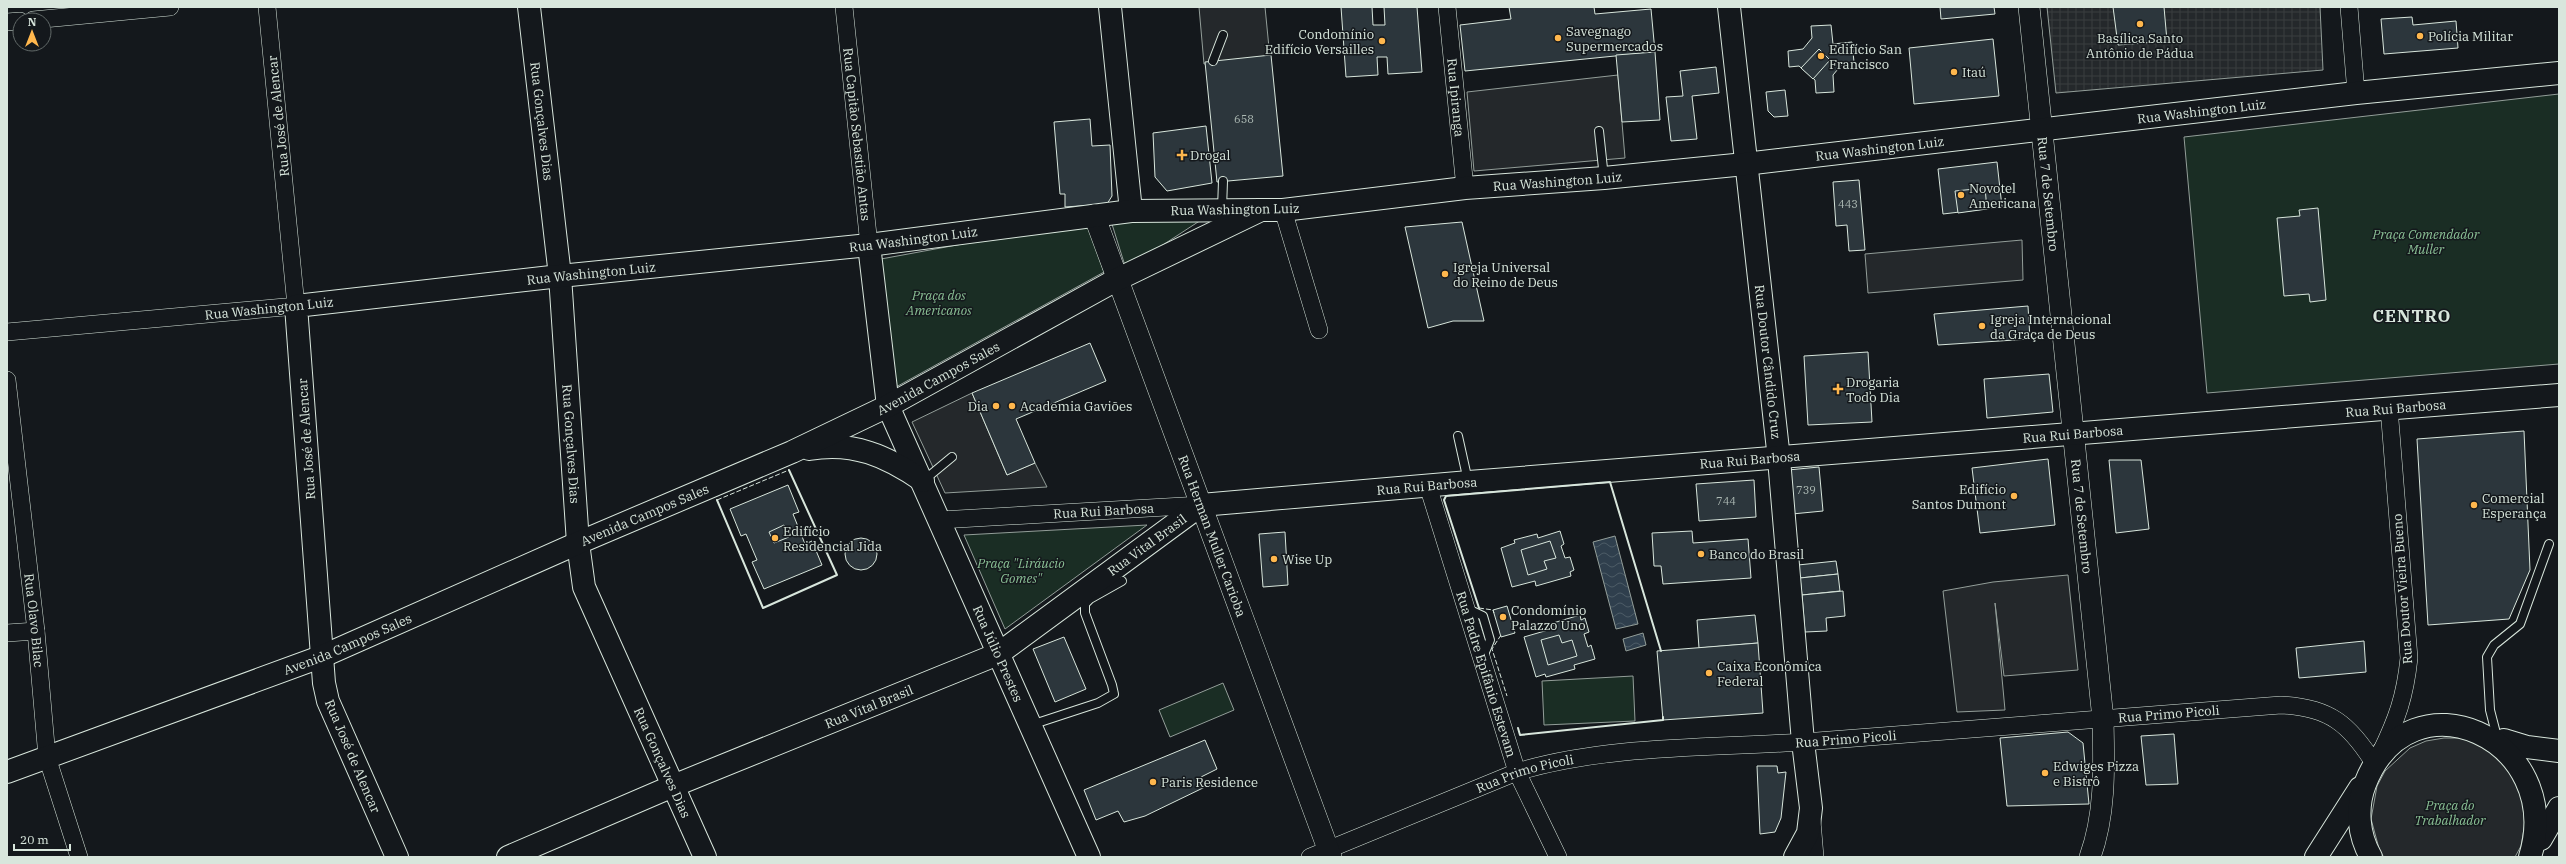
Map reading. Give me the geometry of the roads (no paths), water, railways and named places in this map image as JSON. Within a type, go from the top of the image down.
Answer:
[{"type":"main road","name":"Rua Gonçalves Dias","points":[[529,7],[560,276],[578,543],[584,587],[705,857]]},
{"type":"main road","points":[[1110,7],[1131,211]]},
{"type":"main road","name":"Rua Doutor Cândido Cruz","points":[[1729,7],[1745,164],[1779,459],[1803,742],[1811,808],[1808,833],[1795,857]]},
{"type":"main road","name":"Rua Washington Luiz","points":[[296,306],[560,276],[869,245],[1131,211],[1283,210],[1465,188],[1604,178],[1745,164],[2356,93],[2559,73]]},
{"type":"main road","name":"Avenida Campos Sales","points":[[7,772],[323,656],[578,543],[792,452],[888,406],[1116,280],[1261,210]]},
{"type":"main road","name":"Rua Capitão Sebastião Antas","points":[[869,245],[888,406]]},
{"type":"main road","name":"Rua José de Alencar","points":[[296,306],[324,683],[328,702],[397,857]]},
{"type":"main road","name":"Rua Rui Barbosa","points":[[1200,506],[1469,482],[1779,459],[2074,433],[2559,395]]},
{"type":"main road","name":"Rua Júlio Prestes","points":[[888,406],[923,481],[998,654],[1089,857]]},
{"type":"main road","points":[[792,452],[830,447],[856,448],[882,456],[923,481]]},
{"type":"main road","name":"Rua Vital Brasil","points":[[508,857],[673,786],[998,654],[1200,506]]},
{"type":"main road","points":[[2316,857],[2372,769],[2399,740],[2417,730],[2437,725],[2458,725],[2478,729],[2527,747],[2559,751]]},
{"type":"main road","points":[[2497,737],[2513,750],[2526,765],[2535,783],[2540,803],[2540,823],[2536,843],[2530,857]]},
{"type":"main road","points":[[2371,857],[2361,831],[2360,812],[2362,792],[2372,769]]},
{"type":"main road","points":[[2530,857],[2559,808]]},
{"type":"street","points":[[52,18],[170,7]]},
{"type":"street","name":"Rua José de Alencar","points":[[267,7],[296,306]]},
{"type":"street","name":"Rua Capitão Sebastião Antas","points":[[844,7],[869,245]]},
{"type":"street","name":"Rua Ipiranga","points":[[1448,7],[1465,188]]},
{"type":"street","name":"Rua 7 de Setembro","points":[[2029,7],[2043,130],[2102,719],[2104,760],[2102,802],[2095,843],[2090,857]]},
{"type":"street","points":[[2349,7],[2356,93]]},
{"type":"street","points":[[1283,210],[1319,330]]},
{"type":"street","name":"Rua Herman Muller Carioba","points":[[1094,215],[1116,280],[1200,506],[1323,854]]},
{"type":"street","name":"Rua Washington Luiz","points":[[7,332],[296,306]]},
{"type":"street","name":"Rua Olavo Bilac","points":[[7,380],[36,631],[47,757],[79,857]]},
{"type":"street","name":"Rua Doutor Vieira Bueno","points":[[2372,769],[2399,712],[2405,692],[2409,658],[2389,408]]},
{"type":"street","name":"Rua Padre Epifânio Estevam","points":[[1428,486],[1517,772],[1558,857]]},
{"type":"street","name":"Rua Rui Barbosa","points":[[940,520],[1200,506]]},
{"type":"street","points":[[7,633],[36,631]]},
{"type":"street","name":"Rua Primo Picoli","points":[[1323,854],[1517,772],[1542,764],[1613,754],[1803,742],[2281,705],[2302,706],[2323,711],[2340,721],[2364,746],[2372,769]]},
{"type":"street","points":[[1811,808],[1815,857]]},
{"type":"lane","points":[[1213,61],[1223,35]]},
{"type":"lane","points":[[1599,131],[1604,178]]},
{"type":"lane","points":[[1222,210],[1223,181]]},
{"type":"lane","points":[[1458,436],[1469,482]]},
{"type":"lane","points":[[923,481],[952,457]]},
{"type":"lane","points":[[2497,737],[2490,710],[2487,657],[2494,645],[2520,624],[2549,544]]},
{"type":"lane","points":[[1030,726],[1098,703],[1114,694],[1085,613],[1085,604],[1090,598],[1122,581]]},
{"type":"water","points":[[1615,536],[1638,624],[1616,629],[1593,542]]},
{"type":"water","points":[[1643,633],[1646,645],[1626,651],[1623,639]]},
{"type":"place","name":"Basílica Santo Antônio de Pádua","points":[[2140,24]]},
{"type":"place","name":"Polícia Militar","points":[[2420,36]]},
{"type":"place","name":"Savegnago Supermercados","points":[[1558,38]]},
{"type":"place","name":"Condomínio Edifício Versailles","points":[[1382,41]]},
{"type":"place","name":"Edifício San Francisco","points":[[1821,56]]},
{"type":"place","name":"Itaú","points":[[1954,72]]},
{"type":"place","name":"Drogal","points":[[1182,155]]},
{"type":"place","name":"Novotel Americana","points":[[1961,195]]},
{"type":"place","name":"Igreja Universal do Reino de Deus","points":[[1445,274]]},
{"type":"place","name":"Igreja Internacional da Graça de Deus","points":[[1982,326]]},
{"type":"place","name":"Drogaria Todo Dia","points":[[1838,389]]},
{"type":"place","name":"Dia","points":[[996,406]]},
{"type":"place","name":"Academia Gaviões","points":[[1012,406]]},
{"type":"place","name":"Edifício Santos Dumont","points":[[2014,496]]},
{"type":"place","name":"Comercial Esperança","points":[[2474,505]]},
{"type":"place","name":"Edifício Residencial Jida","points":[[775,538]]},
{"type":"place","name":"Banco do Brasil","points":[[1701,554]]},
{"type":"place","name":"Wise Up","points":[[1274,559]]},
{"type":"place","name":"Condomínio Palazzo Uno","points":[[1503,617]]},
{"type":"place","name":"Caixa Econômica Federal","points":[[1709,673]]},
{"type":"place","name":"Edwiges Pizza e Bistrô","points":[[2045,773]]},
{"type":"place","name":"Paris Residence","points":[[1153,782]]},
{"type":"district","name":"CENTRO","points":[[2412,316]]},
{"type":"park label","name":"Praça Comendador Muller","points":[[2426,242]]},
{"type":"park label","name":"Praça dos Americanos","points":[[939,302]]},
{"type":"park label","name":"Praça \"Liráucio Gomes\"","points":[[1021,570]]},
{"type":"park label","name":"Praça do Trabalhador","points":[[2450,812]]}]
